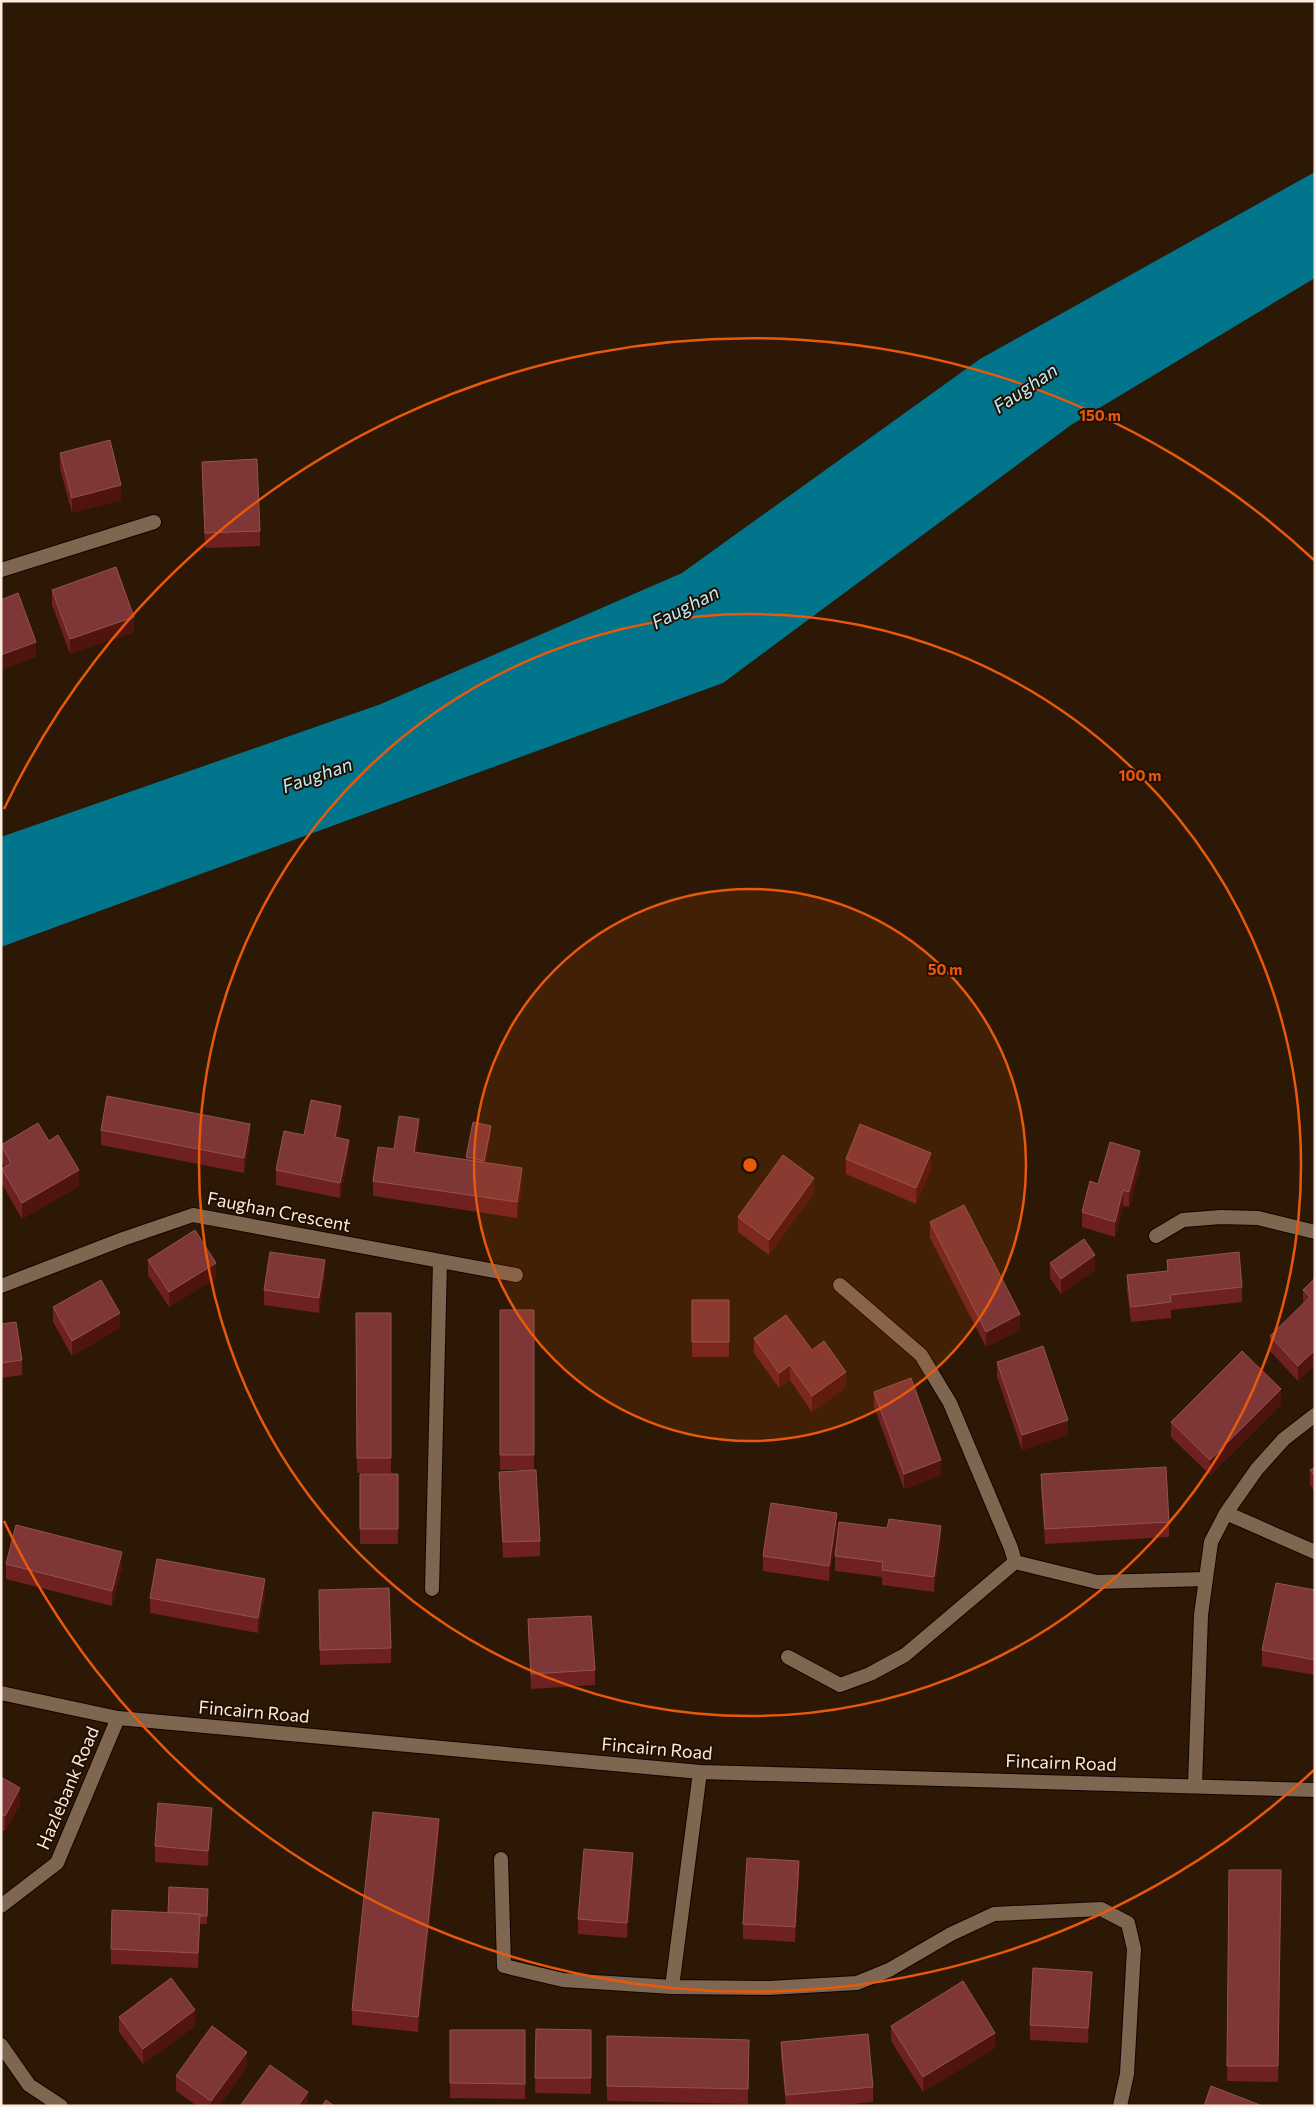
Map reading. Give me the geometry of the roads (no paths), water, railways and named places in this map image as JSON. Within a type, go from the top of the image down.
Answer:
[{"type":"street","points":[[1,570],[154,522]]},
{"type":"street","name":"Faughan Crescent","points":[[1,1286],[122,1239],[193,1215],[516,1275]]},
{"type":"street","points":[[1156,1236],[1183,1220],[1221,1217],[1258,1218],[1315,1232]]},
{"type":"street","points":[[432,1589],[440,1262]]},
{"type":"street","points":[[840,1285],[921,1354],[950,1404],[1011,1548],[1015,1562]]},
{"type":"street","points":[[1195,1785],[1200,1615],[1211,1542],[1226,1513],[1257,1469],[1284,1439],[1315,1415]]},
{"type":"street","points":[[1226,1513],[1315,1552]]},
{"type":"street","points":[[1015,1562],[1097,1582],[1206,1579]]},
{"type":"street","points":[[788,1657],[840,1685],[870,1674],[904,1656],[1015,1562]]},
{"type":"street","name":"Fincairn Road","points":[[1,1693],[118,1718],[700,1772],[1315,1790]]},
{"type":"street","name":"Hazlebank Road","points":[[1,1906],[57,1863],[118,1718]]},
{"type":"street","points":[[672,1988],[700,1772]]},
{"type":"street","points":[[501,1859],[504,1966],[563,1980],[672,1988],[769,1988],[857,1983],[889,1970],[951,1934],[994,1914],[1101,1909],[1128,1923],[1134,1949],[1127,2074],[1120,2106]]},
{"type":"street","points":[[1,2045],[29,2085],[61,2106]]},
{"type":"water","name":"Faughan","points":[[1315,172],[1315,278],[1071,425],[723,683],[1,947],[1,837],[381,704],[682,573],[980,359]]}]
